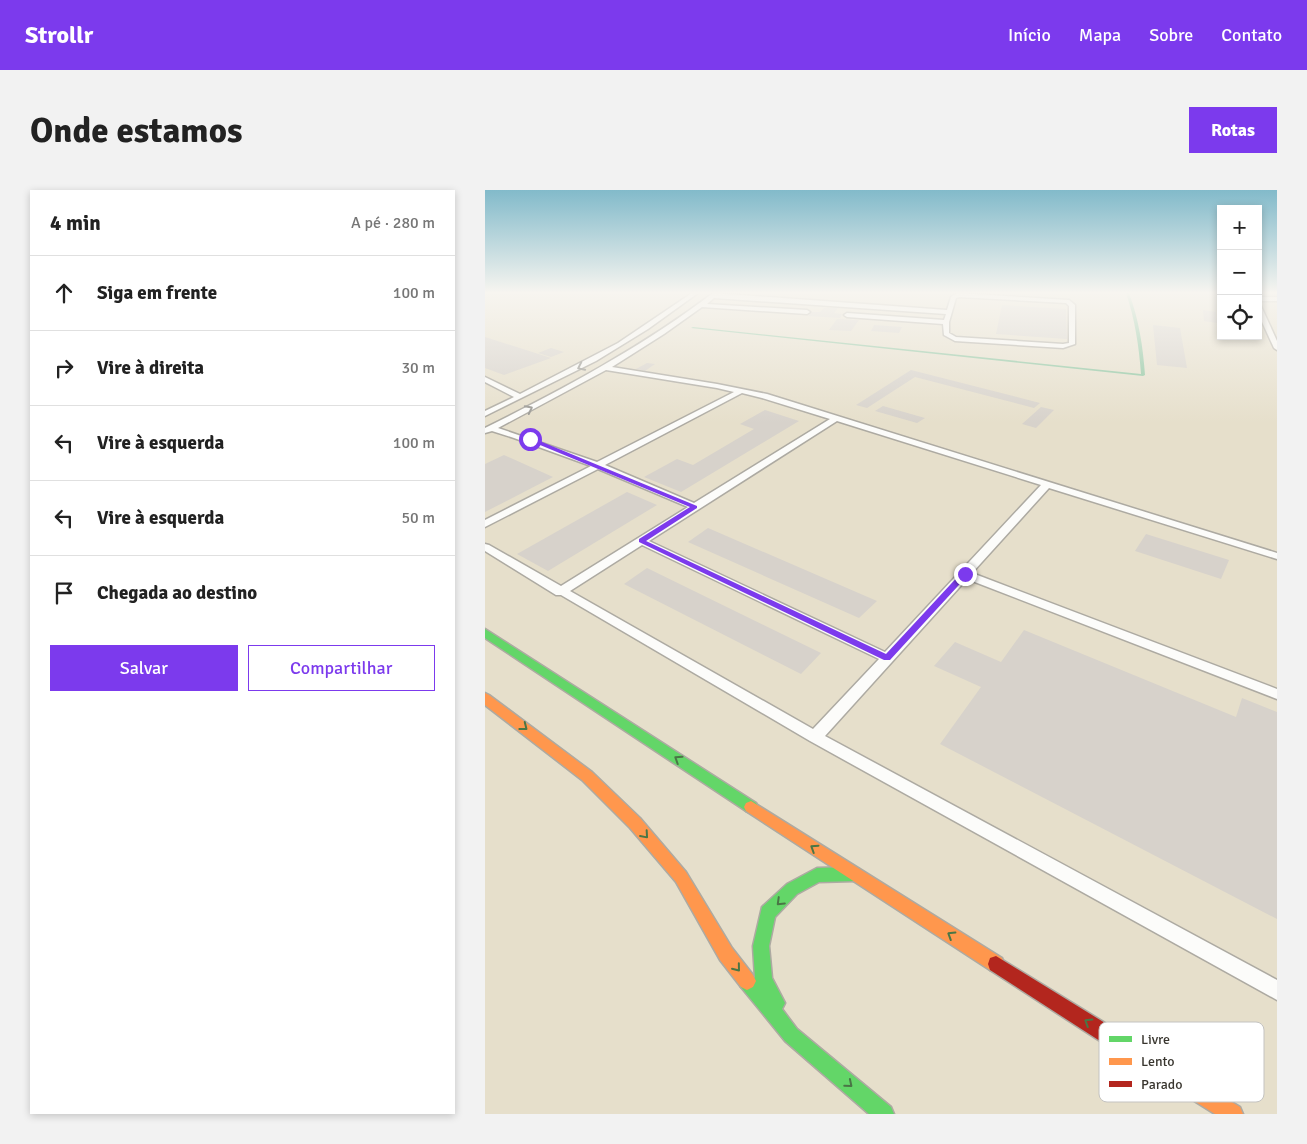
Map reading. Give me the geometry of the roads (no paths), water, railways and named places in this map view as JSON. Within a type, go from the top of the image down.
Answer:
[{"type":"street","points":[[485,633],[854,874],[1099,1029]]},
{"type":"street","points":[[485,698],[587,776],[635,823],[681,877],[726,954],[791,1035],[884,1114]]},
{"type":"street","points":[[791,1035],[764,980],[761,946],[768,913],[792,889],[817,875],[854,874]]},
{"type":"street","points":[[1214,1102],[1233,1114]]},
{"type":"lane","points":[[485,414],[589,363],[634,336]]},
{"type":"lane","points":[[488,429],[606,368],[655,336]]},
{"type":"lane","points":[[950,336],[955,339],[1063,346],[1072,344],[1072,336]]},
{"type":"lane","points":[[1272,336],[1277,348]]},
{"type":"lane","points":[[606,368],[764,396],[1277,556]]},
{"type":"lane","points":[[490,384],[520,397]]},
{"type":"lane","points":[[485,524],[741,391]]},
{"type":"lane","points":[[559,592],[835,419]]},
{"type":"lane","points":[[488,429],[530,439],[695,507]]},
{"type":"lane","points":[[815,737],[1047,484]]},
{"type":"lane","points":[[641,541],[887,658]]},
{"type":"lane","points":[[485,547],[559,592],[815,737],[1277,990]]},
{"type":"lane","points":[[965,574],[1277,694]]},
{"type":"waterway","points":[[771,336],[1143,375],[1138,336]]}]
